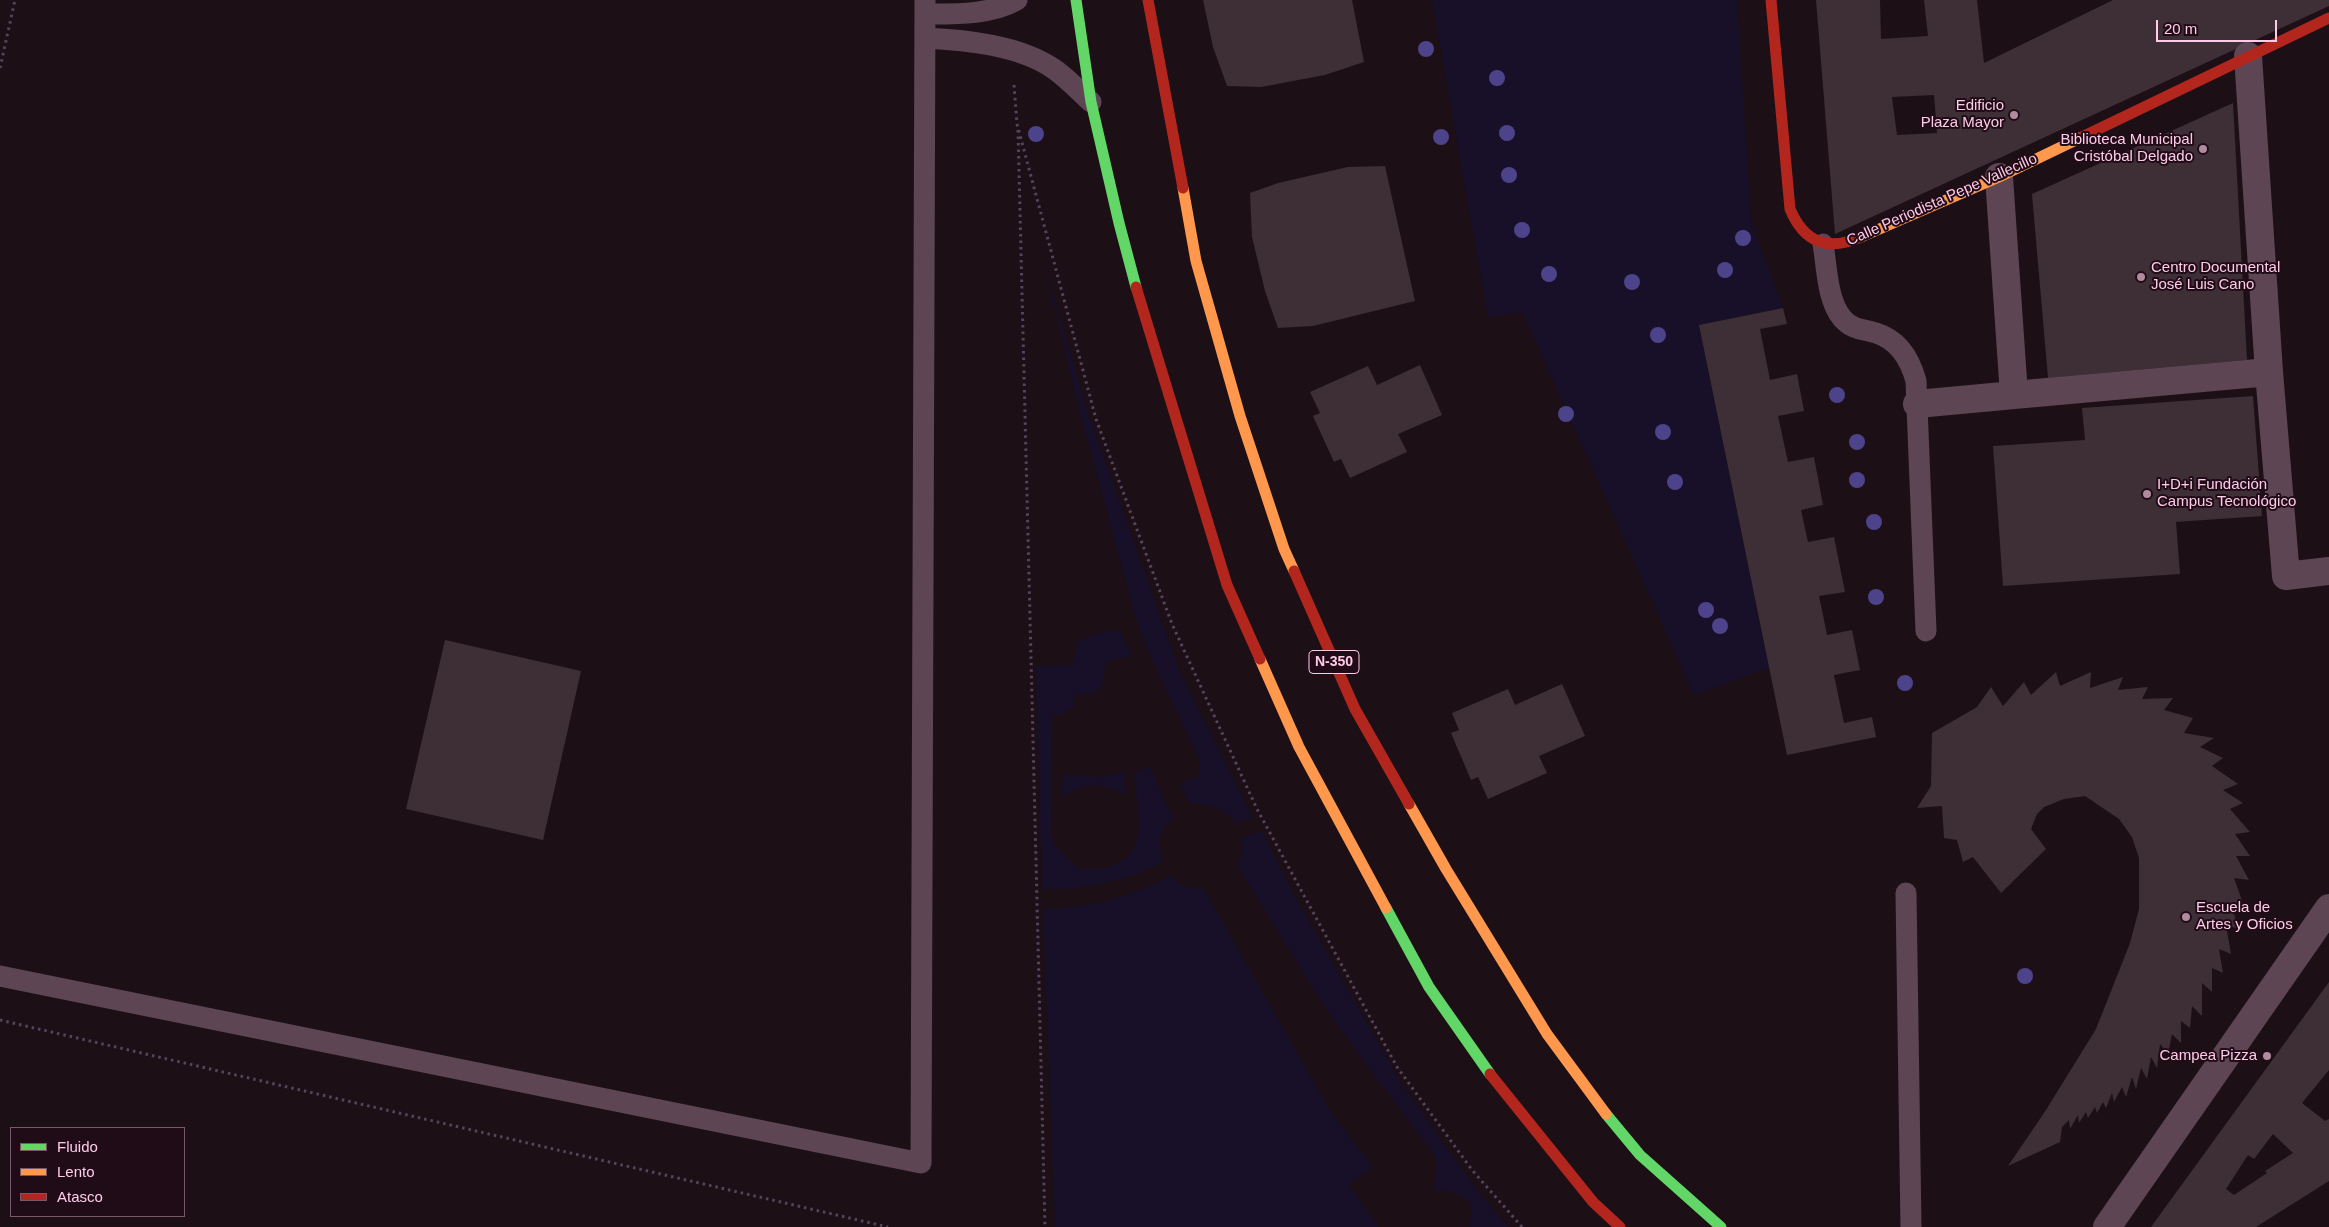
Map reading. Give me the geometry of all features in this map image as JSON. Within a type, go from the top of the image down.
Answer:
[{"type":"main road","points":[[1076,0],[1092,102],[1118,223],[1146,322],[1227,585],[1299,747],[1434,995],[1481,1064],[1593,1202],[1620,1227]]},
{"type":"main road","name":"N-350","points":[[1148,0],[1196,261],[1240,416],[1284,549],[1355,709],[1446,870],[1547,1034],[1573,1071],[1640,1155],[1721,1227]]},
{"type":"main road","points":[[1771,0],[1790,209],[1801,231],[1823,244]]},
{"type":"main road","name":"Calle Periodista Pepe Vallecillo","points":[[1823,244],[1848,243],[1999,177],[2329,18]]},
{"type":"street","points":[[2248,56],[2269,372],[2286,576],[2329,571]]},
{"type":"street","points":[[1999,177],[2014,395]]},
{"type":"street","points":[[1917,404],[2269,372]]},
{"type":"street","points":[[2107,1227],[2329,908]]},
{"type":"lane","points":[[0,976],[921,1163],[925,7],[959,14],[1008,5],[1017,0]]},
{"type":"lane","points":[[925,38],[963,40],[1012,49],[1054,68],[1092,102]]},
{"type":"lane","points":[[1823,244],[1836,309],[1843,319],[1853,327],[1891,339],[1903,351],[1912,365],[1916,381],[1926,631]]},
{"type":"lane","points":[[1906,893],[1911,1227]]},
{"type":"path","points":[[0,68],[15,0]]},
{"type":"path","points":[[1012,49],[1018,124],[1045,1227]]},
{"type":"path","points":[[1018,124],[1096,419],[1172,624],[1257,809],[1397,1067],[1472,1170],[1522,1227]]},
{"type":"path","points":[[0,1020],[888,1227]]},
{"type":"shaded area","points":[[1432,0],[1737,0],[1751,221],[1783,308],[1699,325],[1769,668],[1694,695],[1523,313],[1488,317]]},
{"type":"shaded area","points":[[1042,255],[1087,410],[1180,672],[1253,818],[1235,824],[1226,813],[1215,807],[1189,803],[1180,784],[1197,777],[1201,769],[1198,756],[1153,662],[1136,619],[1081,417]]},
{"type":"shaded area","points":[[1105,631],[1120,631],[1132,656],[1106,662],[1102,686],[1092,694],[1075,695],[1073,707],[1061,715],[1052,715],[1051,835],[1057,848],[1078,868],[1098,869],[1124,860],[1135,845],[1139,829],[1134,773],[1150,767],[1173,819],[1161,833],[1159,844],[1163,862],[1118,880],[1074,888],[1042,889],[1036,666],[1072,665],[1078,641]]},
{"type":"shaded area","points":[[1125,772],[1125,796],[1110,788],[1094,785],[1077,789],[1062,798],[1063,775],[1100,777]]},
{"type":"shaded area","points":[[1262,831],[1293,893],[1401,1083],[1477,1190],[1508,1227],[1470,1227],[1472,1205],[1464,1197],[1454,1193],[1433,1190],[1437,1167],[1434,1154],[1364,1062],[1321,1001],[1237,865],[1242,852],[1240,838]]},
{"type":"shaded area","points":[[1169,876],[1187,887],[1204,889],[1333,1116],[1373,1167],[1348,1184],[1379,1227],[1055,1227],[1043,909],[1076,907],[1124,896]]},
{"type":"building","points":[[1203,0],[1352,0],[1364,62],[1325,75],[1261,87],[1227,86],[1213,47]]},
{"type":"building","name":"Edificio Plaza Mayor","points":[[1816,0],[1880,0],[1881,39],[1928,36],[1924,0],[1977,0],[1984,63],[2113,0],[2329,0],[2329,6],[1835,234]],"holes":[[[1934,95],[1937,133],[1897,135],[1892,97]]]},
{"type":"building","name":"Centro Documental José Luis Cano","points":[[2233,103],[2247,360],[2048,378],[2032,194]]},
{"type":"building","points":[[1385,166],[1415,301],[1313,326],[1278,328],[1265,291],[1252,237],[1250,193],[1278,183],[1348,167]]},
{"type":"building","points":[[1783,308],[1787,324],[1760,329],[1770,380],[1797,374],[1804,411],[1778,416],[1788,462],[1814,457],[1823,505],[1801,510],[1808,542],[1834,537],[1845,592],[1819,596],[1827,635],[1852,630],[1860,670],[1834,675],[1844,723],[1872,717],[1876,737],[1787,755],[1699,325]]},
{"type":"building","points":[[1420,365],[1442,415],[1398,434],[1407,452],[1350,478],[1341,459],[1334,462],[1313,416],[1320,413],[1310,392],[1368,366],[1377,385]]},
{"type":"building","points":[[2253,396],[2262,516],[2176,522],[2180,574],[2003,586],[1993,446],[2085,440],[2082,408]]},
{"type":"building","points":[[445,640],[581,671],[543,840],[406,809]]},
{"type":"building","name":"Escuela de Artes y Oficios","points":[[2056,672],[2060,686],[2091,672],[2090,688],[2123,677],[2118,690],[2148,687],[2142,699],[2173,698],[2164,710],[2193,718],[2184,733],[2214,738],[2200,747],[2223,758],[2212,766],[2238,784],[2223,790],[2243,803],[2230,809],[2250,832],[2235,834],[2250,856],[2236,856],[2249,880],[2234,878],[2244,906],[2231,905],[2239,929],[2226,925],[2231,954],[2219,949],[2223,973],[2212,968],[2212,992],[2202,983],[2202,1016],[2192,1006],[2190,1028],[2181,1021],[2181,1043],[2172,1034],[2168,1054],[2160,1044],[2157,1068],[2151,1057],[2147,1079],[2141,1068],[2136,1089],[2132,1077],[2126,1097],[2122,1087],[2114,1102],[2112,1093],[2106,1108],[2103,1102],[2097,1113],[2095,1107],[2088,1118],[2086,1112],[2079,1123],[2078,1115],[2070,1129],[2069,1120],[2062,1127],[2060,1142],[2008,1166],[2046,1110],[2096,1029],[2130,943],[2139,909],[2139,858],[2132,837],[2119,819],[2085,796],[2064,799],[2044,807],[2037,814],[2031,829],[2046,849],[2001,893],[1973,857],[1963,862],[1957,840],[1944,838],[1942,806],[1917,808],[1931,786],[1932,733],[1977,707],[1991,687],[2003,706],[2024,682],[2031,695]]},
{"type":"building","points":[[1562,684],[1585,736],[1539,756],[1547,773],[1488,799],[1478,777],[1471,780],[1451,733],[1459,730],[1452,713],[1508,689],[1515,705]]},
{"type":"building","points":[[2329,982],[2329,1070],[2302,1103],[2325,1121],[2329,1119],[2329,1181],[2256,1227],[2151,1227]],"holes":[[[2273,1134],[2293,1153],[2265,1171],[2267,1173],[2234,1195],[2226,1189],[2248,1155],[2254,1159]]]},
{"type":"traffic: fast","points":[[1076,0],[1091,102],[1136,287]]},
{"type":"traffic: fast","points":[[1386,908],[1429,987],[1490,1074]]},
{"type":"traffic: fast","points":[[1606,1114],[1640,1155],[1721,1227]]},
{"type":"traffic: slow","points":[[1861,237],[1999,177],[2082,137]]},
{"type":"traffic: slow","points":[[1183,188],[1196,261],[1240,416],[1284,549],[1294,571]]},
{"type":"traffic: slow","points":[[1260,659],[1299,747],[1386,908]]},
{"type":"traffic: slow","points":[[1409,804],[1446,869],[1547,1034],[1606,1114]]},
{"type":"traffic: jam","points":[[1148,0],[1183,188]]},
{"type":"traffic: jam","points":[[1771,0],[1790,209],[1802,229],[1818,241],[1838,244],[1861,237]]},
{"type":"traffic: jam","points":[[2082,137],[2329,18]]},
{"type":"traffic: jam","points":[[1136,287],[1227,585],[1260,659]]},
{"type":"traffic: jam","points":[[1294,571],[1355,709],[1409,804]]},
{"type":"traffic: jam","points":[[1490,1074],[1593,1202],[1620,1227]]},
{"type":"place","name":"Edificio Plaza Mayor","points":[[2014,115]]},
{"type":"place","name":"Biblioteca Municipal Cristóbal Delgado","points":[[2203,149]]},
{"type":"place","name":"Centro Documental José Luis Cano","points":[[2141,277]]},
{"type":"place","name":"I+D+i Fundación Campus Tecnológico","points":[[2147,494]]},
{"type":"place","name":"Escuela de Artes y Oficios","points":[[2186,917]]},
{"type":"place","name":"Campea Pizza","points":[[2267,1056]]}]
